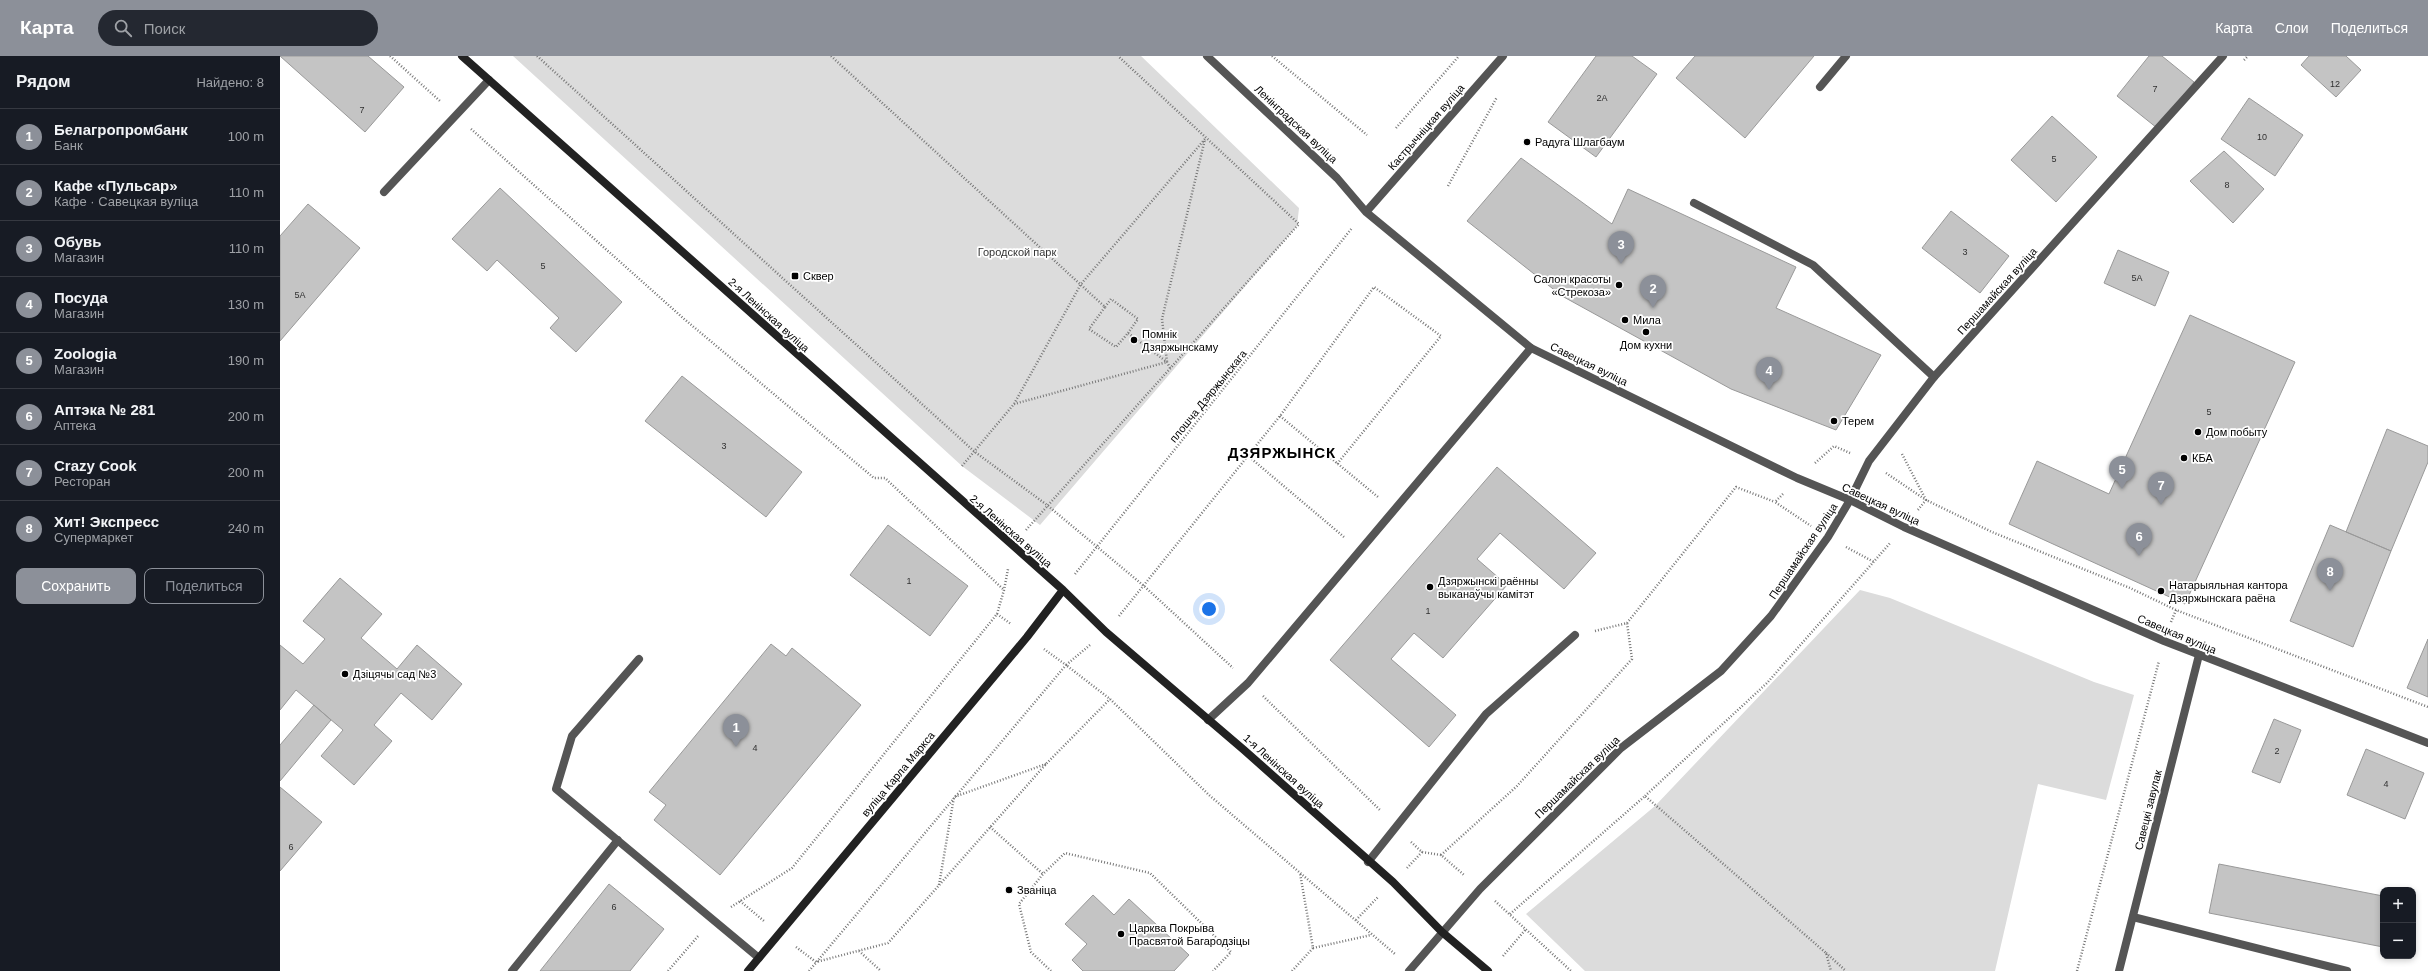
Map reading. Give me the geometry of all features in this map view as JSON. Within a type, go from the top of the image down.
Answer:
[{"type":"main road","name":"2-я Ленінская вуліца","points":[[462,56],[1011,546],[1063,590]]},
{"type":"main road","name":"1-я Ленінская вуліца","points":[[1063,590],[1106,632],[1368,862],[1393,882],[1442,932],[1488,971]]},
{"type":"main road","name":"вуліца Карла Маркса","points":[[748,971],[1027,636],[1063,590]]},
{"type":"street","name":"Ленінградская вуліца","points":[[1207,56],[1337,178],[1366,212]]},
{"type":"street","name":"Кастрычніцкая вуліца","points":[[1366,212],[1503,56]]},
{"type":"street","points":[[1820,87],[1846,56]]},
{"type":"street","name":"Першамайская вуліца","points":[[1410,970],[1480,889],[1621,748],[1722,671],[1771,616],[1828,537],[1850,500],[1869,462],[1934,377],[2223,56]]},
{"type":"street","points":[[384,192],[455,114],[489,80]]},
{"type":"street","points":[[1694,203],[1813,265],[1934,377]]},
{"type":"street","name":"Савецкая вуліца","points":[[1366,212],[1532,348],[1797,478],[1850,500],[1904,527],[2164,641],[2428,743]]},
{"type":"street","points":[[1208,720],[1248,683],[1393,510],[1532,348]]},
{"type":"street","points":[[1368,862],[1486,714],[1575,635]]},
{"type":"street","name":"Савецкі завулак","points":[[2119,971],[2199,655]]},
{"type":"street","points":[[639,659],[572,736],[556,789],[759,958]]},
{"type":"street","points":[[512,971],[618,840]]},
{"type":"street","points":[[2132,917],[2347,971]]},
{"type":"path","points":[[390,56],[701,333],[874,478],[886,478],[1004,590]]},
{"type":"path","points":[[537,56],[975,452],[1047,505],[1144,586],[1248,683],[1397,826],[1422,852],[1441,855],[1510,914],[1571,971]]},
{"type":"path","points":[[831,56],[1105,307]]},
{"type":"path","points":[[668,971],[712,919],[792,868],[997,614],[1004,590],[1011,546],[1299,224],[1205,139],[1118,56]]},
{"type":"path","points":[[1272,56],[1366,136]]},
{"type":"path","points":[[1396,128],[1459,56]]},
{"type":"path","points":[[1448,186],[1500,92]]},
{"type":"path","points":[[962,466],[1014,404],[1081,284],[1205,139]]},
{"type":"path","points":[[1170,368],[1167,362],[1162,319],[1205,139]]},
{"type":"path","name":"плошча Дзяржынскага","points":[[1063,590],[1366,212]]},
{"type":"path","points":[[809,971],[1066,665],[1106,632],[1144,586],[1247,455],[1280,416],[1374,287],[1441,336],[1337,464]]},
{"type":"path","points":[[1111,300],[1138,319],[1128,333],[1116,347],[1089,329],[1111,300]]},
{"type":"path","points":[[1128,333],[1167,362]]},
{"type":"path","points":[[1014,404],[1167,362]]},
{"type":"path","points":[[1280,416],[1393,510]]},
{"type":"path","points":[[1247,455],[1360,550]]},
{"type":"path","points":[[1575,635],[1627,623],[1736,487],[1774,502]]},
{"type":"path","points":[[1926,500],[1992,532],[2130,588],[2176,610],[2428,707]]},
{"type":"path","points":[[2077,971],[2164,641],[2176,610]]},
{"type":"path","points":[[997,614],[1110,699],[1209,795],[1372,934],[1410,970]]},
{"type":"path","points":[[1441,855],[1517,786],[1632,659],[1627,623]]},
{"type":"path","points":[[816,962],[888,943],[1046,764],[1110,699]]},
{"type":"path","points":[[954,797],[1046,764]]},
{"type":"path","points":[[1510,914],[1645,796],[1846,971]]},
{"type":"path","points":[[939,886],[954,797]]},
{"type":"path","points":[[990,827],[1043,874]]},
{"type":"path","points":[[1051,971],[1031,952],[1019,904],[1043,874],[1065,852],[1150,873],[1231,952],[1213,971]]},
{"type":"path","points":[[1300,872],[1313,948]]},
{"type":"path","points":[[740,901],[816,962]]},
{"type":"path","points":[[1500,959],[1526,929]]},
{"type":"path","points":[[1292,971],[1313,948],[1372,934]]},
{"type":"path","points":[[859,951],[881,971]]},
{"type":"path","points":[[1826,953],[1831,971]]},
{"type":"green space","name":"Городской парк","points":[[513,56],[1141,56],[1299,208],[1297,226],[1040,525],[962,466]]},
{"type":"green space","points":[[1860,590],[1890,598],[2094,682],[2134,695],[2106,800],[2038,784],[1995,971],[1585,971],[1526,914],[1655,806]]},
{"type":"building","points":[[280,56],[368,56],[404,87],[365,132]]},
{"type":"building","points":[[1596,56],[1632,56],[1657,74],[1596,157],[1548,122]]},
{"type":"building","points":[[1695,56],[1814,56],[1745,138],[1676,78]]},
{"type":"building","points":[[2149,56],[2162,56],[2194,82],[2157,128],[2117,96]]},
{"type":"building","points":[[2309,56],[2346,56],[2361,70],[2336,97],[2301,65]]},
{"type":"building","points":[[2249,98],[2303,135],[2275,176],[2221,139]]},
{"type":"building","points":[[2052,116],[2097,157],[2056,202],[2011,160]]},
{"type":"building","points":[[2224,151],[2264,189],[2233,223],[2190,181]]},
{"type":"building","points":[[1521,158],[1612,224],[1628,189],[1796,267],[1776,308],[1881,355],[1836,430],[1731,389],[1562,296],[1467,221]]},
{"type":"building","points":[[500,188],[622,302],[576,352],[550,328],[559,318],[497,260],[487,271],[452,239]]},
{"type":"building","points":[[308,204],[360,248],[280,341],[280,236]]},
{"type":"building","points":[[1951,211],[2009,256],[1980,293],[1922,248]]},
{"type":"building","points":[[2118,250],[2169,272],[2155,306],[2104,283]]},
{"type":"building","points":[[2190,315],[2295,362],[2185,604],[2009,524],[2037,461],[2109,494]]},
{"type":"building","points":[[682,376],[802,472],[766,517],[645,421]]},
{"type":"building","points":[[2387,429],[2428,446],[2428,462],[2391,551],[2346,532]]},
{"type":"building","points":[[1497,467],[1596,553],[1564,589],[1500,533],[1477,559],[1507,585],[1443,658],[1414,633],[1391,659],[1456,715],[1429,747],[1330,660]]},
{"type":"building","points":[[888,525],[968,586],[930,636],[850,575]]},
{"type":"building","points":[[2330,525],[2391,551],[2353,647],[2290,621]]},
{"type":"building","points":[[340,578],[382,614],[361,638],[397,669],[417,645],[462,684],[432,720],[401,693],[374,725],[392,741],[354,785],[321,756],[343,730],[296,690],[280,710],[280,645],[303,664],[325,639],[303,621]]},
{"type":"building","points":[[2428,639],[2428,697],[2407,688]]},
{"type":"building","points":[[771,644],[786,656],[792,648],[861,705],[720,875],[654,820],[666,805],[649,792]]},
{"type":"building","points":[[314,705],[331,720],[280,781],[280,745]]},
{"type":"building","points":[[2274,719],[2301,730],[2280,783],[2252,772]]},
{"type":"building","points":[[2366,749],[2424,773],[2405,819],[2347,795]]},
{"type":"building","points":[[280,787],[322,822],[280,871]]},
{"type":"building","points":[[2219,864],[2380,895],[2380,946],[2209,913]]},
{"type":"building","points":[[609,884],[664,929],[630,971],[540,971]]},
{"type":"building","name":"Царква Покрыва Прасвятой Багародзіцы","points":[[1093,895],[1114,915],[1129,899],[1189,955],[1174,971],[1083,971],[1072,960],[1087,944],[1065,924]]},
{"type":"place","name":"Радуга Шлагбаум","points":[[1527,142]]},
{"type":"place","name":"Обувь","points":[[1621,264]]},
{"type":"place","name":"Сквер","points":[[795,276]]},
{"type":"place","name":"Салон красоты «Стрекоза»","points":[[1619,285]]},
{"type":"place","name":"Кафе «Пульсар»","points":[[1653,308]]},
{"type":"place","name":"Мила","points":[[1625,320]]},
{"type":"place","name":"Дом кухни","points":[[1646,332]]},
{"type":"place","name":"Помнік Дзяржынскаму","points":[[1134,340]]},
{"type":"place","name":"Посуда","points":[[1769,390]]},
{"type":"place","name":"Терем","points":[[1834,421]]},
{"type":"place","name":"Дом побыту","points":[[2198,432]]},
{"type":"place","name":"КБА","points":[[2184,458]]},
{"type":"place","name":"Zoologia","points":[[2122,489]]},
{"type":"place","name":"Crazy Cook","points":[[2161,505]]},
{"type":"place","name":"Аптэка № 281","points":[[2139,556]]},
{"type":"place","name":"Дзяржынскі раённы выканаўчы камітэт","points":[[1430,587]]},
{"type":"place","name":"Натарыяльная кантора Дзяржынскага раёна","points":[[2161,591]]},
{"type":"place","name":"Хит! Экспресс","points":[[2330,591]]},
{"type":"place","name":"Дзіцячы сад №3","points":[[345,674]]},
{"type":"place","name":"Белагропромбанк","points":[[736,747]]},
{"type":"place","name":"Званіца","points":[[1009,890]]},
{"type":"place","name":"Царква Покрыва Прасвятой Багародзіцы","points":[[1121,934]]},
{"type":"district","name":"ДЗЯРЖЫНСК","points":[[1282,452]]}]
